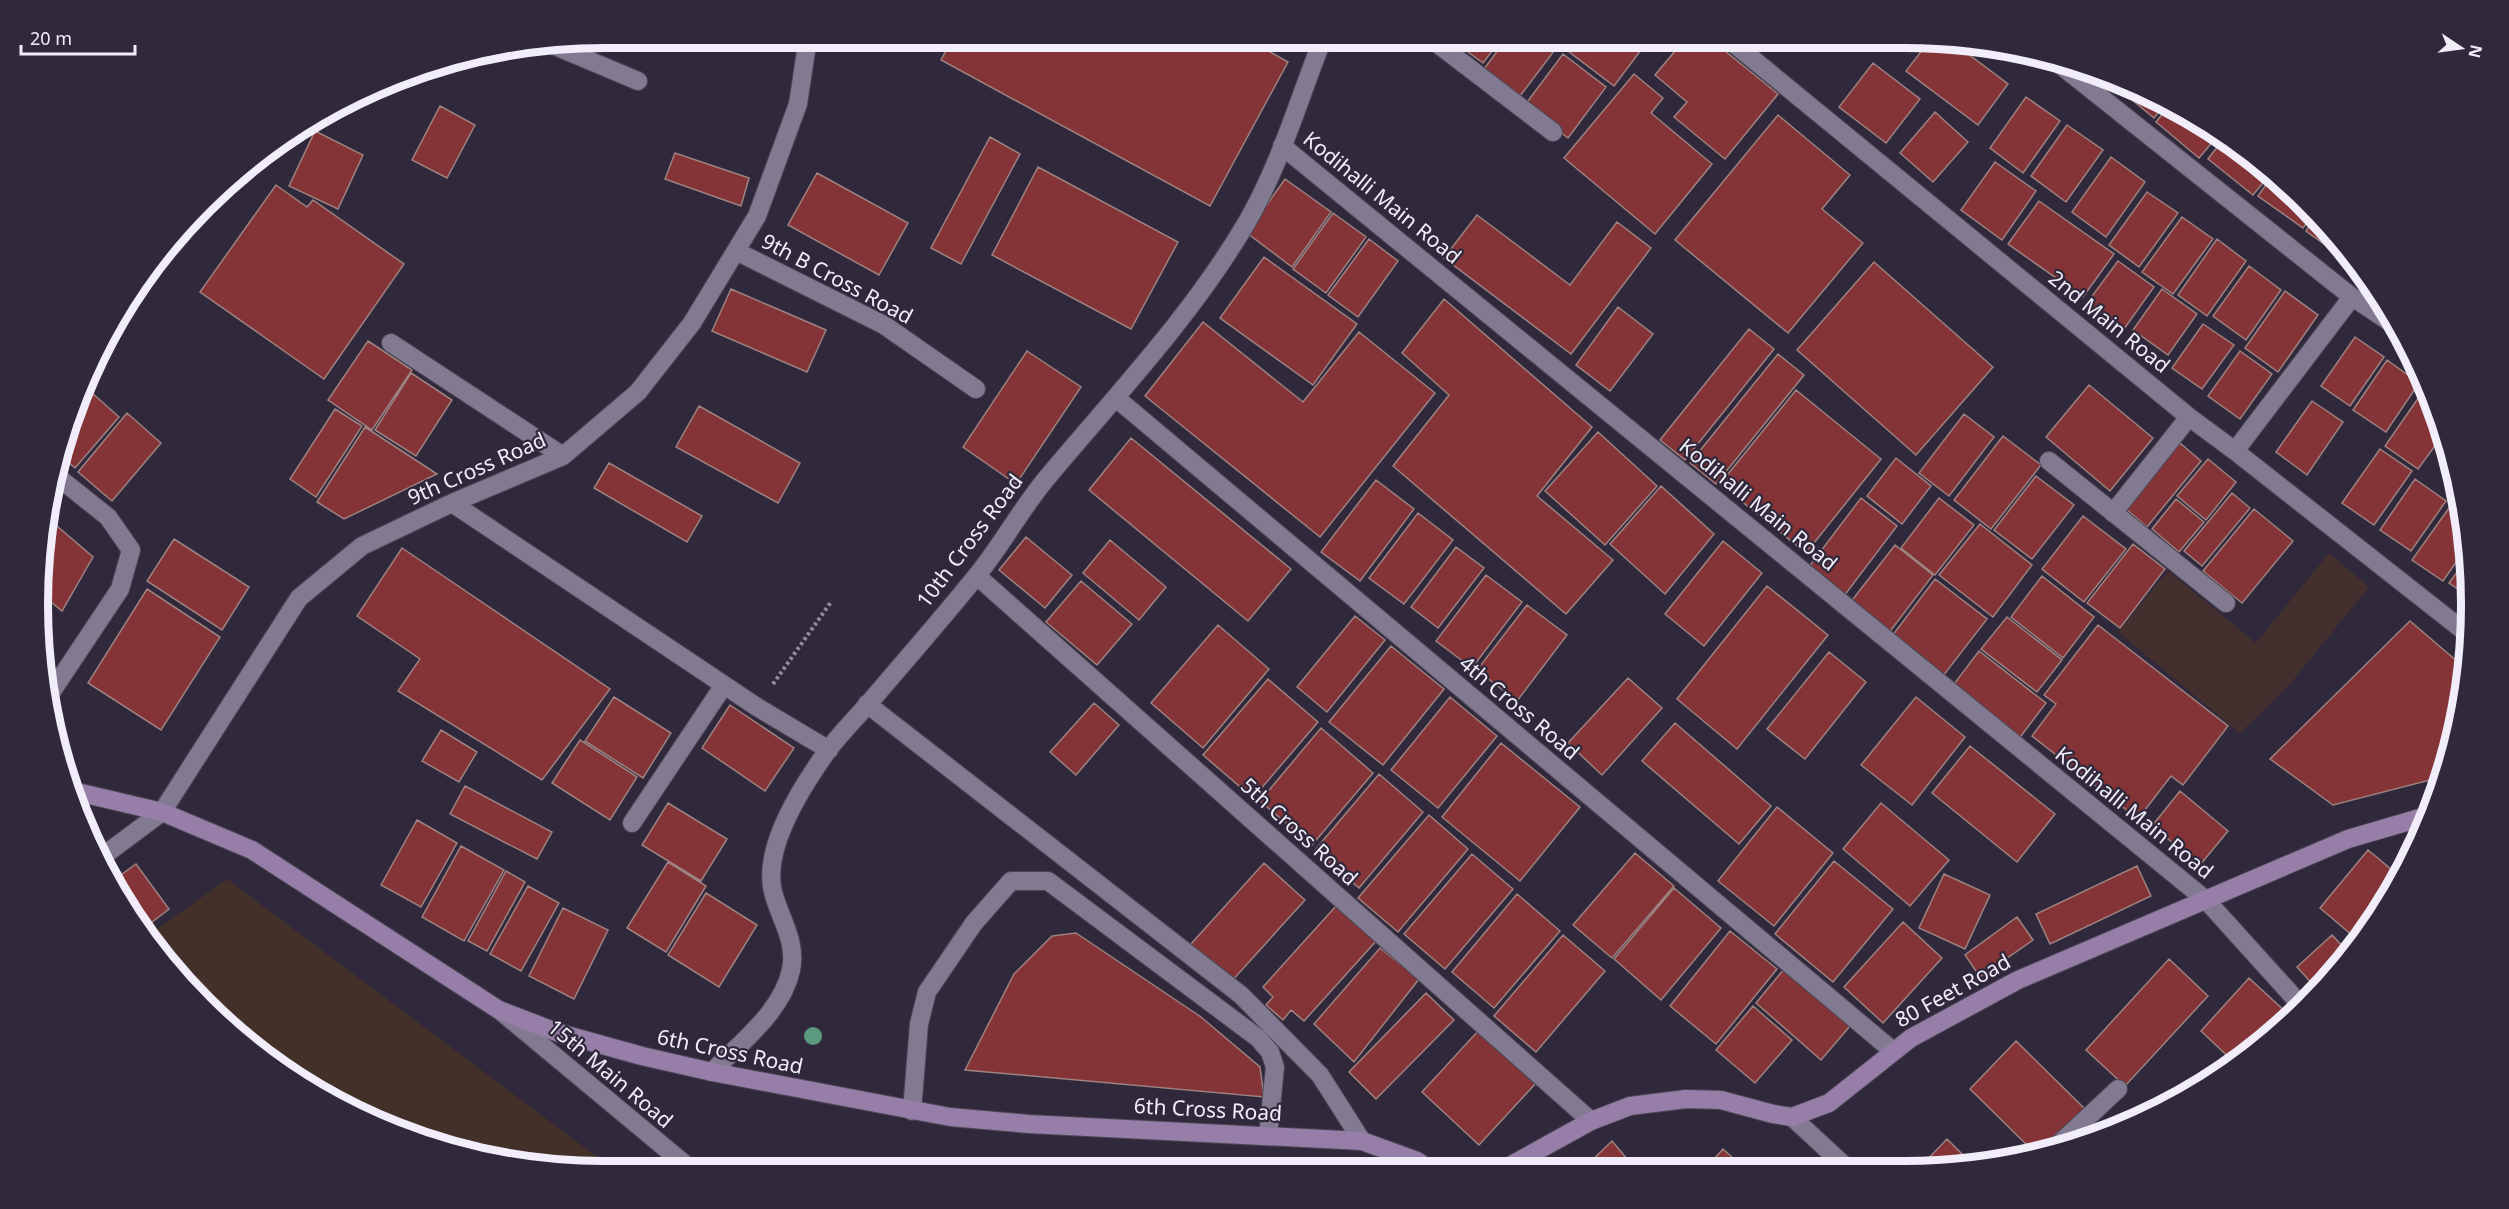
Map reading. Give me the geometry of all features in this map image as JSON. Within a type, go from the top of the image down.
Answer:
[{"type":"street","name":"9th Cross Road","points":[[162,812],[299,598],[362,546],[452,503],[563,456],[638,392],[692,324],[757,216],[798,104],[805,48]]},
{"type":"street","name":"10th Cross Road","points":[[712,1072],[768,1015],[784,990],[791,972],[793,951],[771,882],[773,855],[796,802],[829,750],[977,576],[1047,476],[1116,398],[1207,285],[1247,221],[1282,146],[1319,48]]},
{"type":"street","points":[[1443,48],[1553,132]]},
{"type":"street","name":"2nd Main Road","points":[[1739,48],[2189,417],[2460,628]]},
{"type":"street","points":[[563,50],[638,81]]},
{"type":"street","points":[[2072,75],[2352,297],[2380,316]]},
{"type":"street","name":"Kodihalli Main Road","points":[[1282,146],[2206,900],[2296,1000]]},
{"type":"street","name":"9th B Cross Road","points":[[736,251],[884,325],[976,389]]},
{"type":"street","points":[[2235,451],[2352,297]]},
{"type":"street","points":[[392,343],[563,456]]},
{"type":"street","name":"4th Cross Road","points":[[1116,398],[1893,1052]]},
{"type":"street","points":[[2113,513],[2189,417]]},
{"type":"street","points":[[2049,461],[2226,603]]},
{"type":"street","points":[[55,687],[120,589],[131,550],[108,517],[62,481]]},
{"type":"street","points":[[452,503],[757,707],[829,750]]},
{"type":"street","name":"5th Cross Road","points":[[977,576],[1592,1121]]},
{"type":"street","points":[[632,823],[724,685]]},
{"type":"street","points":[[867,704],[1241,994],[1320,1075],[1362,1141]]},
{"type":"street","name":"6th Cross Road","points":[[82,793],[162,812],[252,850],[499,1010],[559,1033],[642,1056],[912,1111],[1020,1123],[1362,1141],[1389,1149],[1414,1161]]},
{"type":"street","points":[[107,854],[162,812]]},
{"type":"street","name":"80 Feet Road","points":[[1792,1117],[1829,1102],[1893,1052],[1937,1022],[2018,980],[2348,839],[2418,818]]},
{"type":"street","points":[[912,1111],[919,1024],[927,992],[974,923],[1011,881],[1048,881],[1258,1038],[1270,1052],[1275,1067],[1268,1136]]},
{"type":"street","name":"15th Main Road","points":[[499,1010],[681,1161]]},
{"type":"street","points":[[2068,1136],[2118,1089]]},
{"type":"street","points":[[1519,1161],[1592,1121],[1630,1106],[1686,1099],[1721,1100],[1792,1117],[1840,1161]]},
{"type":"path","points":[[757,707],[831,602]]},
{"type":"shaded area","points":[[2329,553],[2369,587],[2290,684],[2240,733],[2118,632],[2168,571],[2256,643]]},
{"type":"shaded area","points":[[227,879],[603,1161],[532,1156],[460,1142],[392,1119],[358,1104],[295,1067],[238,1023],[186,971],[154,931]]},
{"type":"building","points":[[948,48],[1266,48],[1288,62],[1210,206],[941,60]]},
{"type":"building","points":[[1463,48],[1494,48],[1483,63]]},
{"type":"building","points":[[1500,48],[1556,48],[1520,96],[1484,69]]},
{"type":"building","points":[[1564,48],[1642,48],[1614,86]]},
{"type":"building","points":[[1678,48],[1721,48],[1778,94],[1725,159],[1674,117],[1687,102],[1655,75]]},
{"type":"building","points":[[1923,49],[1965,52],[2008,84],[1978,125],[1906,71]]},
{"type":"building","points":[[1563,54],[1606,87],[1568,138],[1525,105]]},
{"type":"building","points":[[1873,63],[1920,99],[1886,143],[1839,107]]},
{"type":"building","points":[[1634,74],[1663,98],[1651,113],[1712,164],[1655,234],[1564,158]]},
{"type":"building","points":[[2124,93],[2160,110],[2154,118]]},
{"type":"building","points":[[2026,97],[2060,121],[2023,173],[1990,148]]},
{"type":"building","points":[[440,106],[475,125],[447,178],[412,160]]},
{"type":"building","points":[[1935,112],[1968,142],[1933,182],[1900,153]]},
{"type":"building","points":[[2164,112],[2213,141],[2199,158],[2156,122]]},
{"type":"building","points":[[1778,115],[1850,175],[1822,209],[1863,243],[1788,333],[1675,240]]},
{"type":"building","points":[[2067,125],[2103,150],[2066,202],[2031,176]]},
{"type":"building","points":[[315,131],[363,155],[338,209],[289,186]]},
{"type":"building","points":[[990,137],[1020,154],[961,264],[931,248]]},
{"type":"building","points":[[2219,145],[2265,181],[2253,195],[2208,159]]},
{"type":"building","points":[[675,153],[749,178],[741,206],[665,179]]},
{"type":"building","points":[[2111,157],[2145,182],[2106,237],[2072,212]]},
{"type":"building","points":[[1995,162],[2036,191],[2002,240],[1961,210]]},
{"type":"building","points":[[1038,167],[1178,242],[1131,329],[992,255]]},
{"type":"building","points":[[817,173],[908,223],[879,275],[788,225]]},
{"type":"building","points":[[1285,179],[1331,212],[1292,267],[1247,233]]},
{"type":"building","points":[[2267,183],[2308,222],[2303,228],[2258,196]]},
{"type":"building","points":[[276,185],[307,207],[313,200],[404,264],[324,379],[200,292]]},
{"type":"building","points":[[2147,192],[2178,213],[2139,267],[2109,245]]},
{"type":"building","points":[[2039,201],[2114,254],[2083,297],[2008,244]]},
{"type":"building","points":[[1333,213],[1366,237],[1326,293],[1293,269]]},
{"type":"building","points":[[1477,215],[1570,285],[1617,222],[1651,248],[1571,354],[1444,258]]},
{"type":"building","points":[[2182,217],[2213,239],[2173,294],[2142,272]]},
{"type":"building","points":[[2310,224],[2334,251],[2306,231]]},
{"type":"building","points":[[1369,239],[1398,261],[1358,317],[1328,295]]},
{"type":"building","points":[[2217,239],[2246,261],[2207,316],[2178,295]]},
{"type":"building","points":[[1264,257],[1357,324],[1313,385],[1220,318]]},
{"type":"building","points":[[2118,261],[2154,287],[2124,329],[2087,303]]},
{"type":"building","points":[[1874,262],[1993,367],[1916,455],[1797,350]]},
{"type":"building","points":[[2249,266],[2281,290],[2246,340],[2213,316]]},
{"type":"building","points":[[731,289],[826,330],[807,372],[712,331]]},
{"type":"building","points":[[2162,289],[2197,314],[2168,355],[2133,330]]},
{"type":"building","points":[[2285,291],[2318,315],[2278,372],[2245,348]]},
{"type":"building","points":[[1444,299],[1592,427],[1537,496],[1613,560],[1566,614],[1393,466],[1449,395],[1402,353]]},
{"type":"building","points":[[1618,307],[1653,334],[1610,391],[1576,365]]},
{"type":"building","points":[[1203,322],[1303,402],[1359,332],[1435,393],[1320,537],[1145,396]]},
{"type":"building","points":[[2203,324],[2234,345],[2202,389],[2172,368]]},
{"type":"building","points":[[1749,329],[1774,349],[1685,460],[1660,440]]},
{"type":"building","points":[[2355,337],[2384,357],[2350,406],[2321,386]]},
{"type":"building","points":[[368,341],[412,370],[372,430],[328,400]]},
{"type":"building","points":[[1027,351],[1081,387],[1016,484],[963,447]]},
{"type":"building","points":[[2240,351],[2272,374],[2240,419],[2208,396]]},
{"type":"building","points":[[1778,354],[1804,375],[1716,484],[1690,463]]},
{"type":"building","points":[[2387,360],[2413,379],[2417,387],[2386,432],[2353,410]]},
{"type":"building","points":[[411,373],[452,400],[416,456],[375,430]]},
{"type":"building","points":[[2089,385],[2153,438],[2110,491],[2046,437]]},
{"type":"building","points":[[1796,390],[1881,459],[1806,553],[1720,484]]},
{"type":"building","points":[[90,391],[119,417],[75,468],[67,461]]},
{"type":"building","points":[[2420,395],[2437,444],[2418,469],[2385,446]]},
{"type":"building","points":[[2312,401],[2343,422],[2307,475],[2276,452]]},
{"type":"building","points":[[699,406],[800,463],[778,503],[676,447]]},
{"type":"building","points":[[335,409],[362,426],[316,497],[290,479]]},
{"type":"building","points":[[127,413],[161,443],[112,501],[78,472]]},
{"type":"building","points":[[1964,414],[1994,437],[1949,496],[1919,473]]},
{"type":"building","points":[[365,427],[437,474],[344,519],[317,502]]},
{"type":"building","points":[[1598,432],[1657,486],[1605,545],[1545,491]]},
{"type":"building","points":[[2003,436],[2041,465],[1991,529],[1954,500]]},
{"type":"building","points":[[1131,438],[1291,569],[1248,621],[1089,490]]},
{"type":"building","points":[[2180,443],[2201,461],[2147,527],[2126,509]]},
{"type":"building","points":[[2380,449],[2412,471],[2374,525],[2342,503]]},
{"type":"building","points":[[1896,458],[1931,486],[1902,524],[1867,496]]},
{"type":"building","points":[[2208,459],[2236,482],[2206,520],[2177,496]]},
{"type":"building","points":[[609,463],[702,516],[687,542],[594,488]]},
{"type":"building","points":[[2036,476],[2074,505],[2032,559],[1994,530]]},
{"type":"building","points":[[2415,479],[2446,501],[2411,551],[2380,530]]},
{"type":"building","points":[[1376,480],[1414,509],[1360,581],[1321,552]]},
{"type":"building","points":[[1661,486],[1714,534],[1665,594],[1610,544]]},
{"type":"building","points":[[2232,493],[2250,508],[2202,566],[2184,551]]},
{"type":"building","points":[[1861,498],[1897,526],[1844,596],[1808,568]]},
{"type":"building","points":[[1939,498],[1974,525],[1935,575],[1901,548]]},
{"type":"building","points":[[2176,499],[2204,522],[2179,552],[2152,529]]},
{"type":"building","points":[[2449,508],[2452,510],[2459,558],[2443,581],[2412,560]]},
{"type":"building","points":[[2254,509],[2293,541],[2242,603],[2203,571]]},
{"type":"building","points":[[1418,513],[1453,540],[1404,604],[1369,578]]},
{"type":"building","points":[[2083,516],[2126,549],[2084,602],[2042,569]]},
{"type":"building","points":[[54,524],[93,557],[62,611],[48,600]]},
{"type":"building","points":[[1980,524],[2032,565],[1993,617],[1939,575]]},
{"type":"building","points":[[1026,537],[1072,575],[1045,608],[999,570]]},
{"type":"building","points":[[174,539],[249,587],[222,630],[147,581]]},
{"type":"building","points":[[1110,540],[1166,587],[1139,620],[1083,573]]},
{"type":"building","points":[[1723,541],[1762,573],[1704,646],[1665,614]]},
{"type":"building","points":[[2133,544],[2165,569],[2120,628],[2087,603]]},
{"type":"building","points":[[1895,545],[1933,575],[1888,634],[1850,603]]},
{"type":"building","points":[[1456,547],[1484,568],[1438,628],[1411,607]]},
{"type":"building","points":[[402,548],[610,689],[542,780],[398,691],[420,659],[357,616]]},
{"type":"building","points":[[2460,568],[2461,591],[2449,583]]},
{"type":"building","points":[[1486,575],[1522,602],[1472,668],[1436,641]]},
{"type":"building","points":[[2042,576],[2094,617],[2063,658],[2011,617]]},
{"type":"building","points":[[1935,579],[1987,619],[1943,676],[1892,636]]},
{"type":"building","points":[[1081,581],[1132,624],[1097,665],[1046,622]]},
{"type":"building","points":[[1767,586],[1828,635],[1737,749],[1677,699]]},
{"type":"building","points":[[147,589],[220,637],[161,730],[88,683]]},
{"type":"building","points":[[1527,605],[1567,635],[1517,701],[1477,670]]},
{"type":"building","points":[[1355,616],[1385,640],[1327,712],[1297,687]]},
{"type":"building","points":[[2007,617],[2062,660],[2037,692],[1981,649]]},
{"type":"building","points":[[2410,621],[2458,662],[2450,713],[2432,780],[2333,805],[2270,759]]},
{"type":"building","points":[[1218,625],[1269,669],[1203,748],[1151,703]]},
{"type":"building","points":[[2098,625],[2228,726],[2183,785],[2171,776],[2138,819],[2032,736],[2056,704],[2044,695]]},
{"type":"building","points":[[1391,646],[1444,689],[1383,765],[1329,722]]},
{"type":"building","points":[[1979,651],[2046,703],[2018,740],[1951,688]]},
{"type":"building","points":[[1829,652],[1866,682],[1805,759],[1767,729]]},
{"type":"building","points":[[1628,678],[1662,708],[1602,775],[1568,743]]},
{"type":"building","points":[[1268,679],[1318,722],[1253,798],[1203,755]]},
{"type":"building","points":[[614,697],[671,733],[643,778],[585,741]]},
{"type":"building","points":[[1450,697],[1497,736],[1438,808],[1391,770]]},
{"type":"building","points":[[1916,697],[1965,737],[1912,805],[1861,765]]},
{"type":"building","points":[[1094,703],[1119,725],[1076,775],[1050,752]]},
{"type":"building","points":[[730,705],[794,748],[765,791],[702,748]]},
{"type":"building","points":[[1675,723],[1771,806],[1739,844],[1642,761]]},
{"type":"building","points":[[1321,728],[1373,773],[1312,845],[1260,801]]},
{"type":"building","points":[[441,730],[477,752],[459,782],[422,761]]},
{"type":"building","points":[[580,740],[637,777],[610,820],[552,783]]},
{"type":"building","points":[[1501,743],[1580,807],[1520,881],[1442,817]]},
{"type":"building","points":[[1970,746],[2055,814],[2017,862],[1932,793]]},
{"type":"building","points":[[1379,774],[1423,812],[1359,888],[1315,850]]},
{"type":"building","points":[[465,786],[552,832],[537,859],[450,814]]},
{"type":"building","points":[[2180,791],[2228,831],[2200,865],[2152,826]]},
{"type":"building","points":[[668,803],[727,839],[701,881],[642,845]]},
{"type":"building","points":[[1881,803],[1949,860],[1910,906],[1843,849]]},
{"type":"building","points":[[1777,807],[1833,853],[1774,926],[1718,881]]},
{"type":"building","points":[[1429,815],[1468,849],[1398,932],[1358,898]]},
{"type":"building","points":[[417,820],[457,843],[421,907],[381,885]]},
{"type":"building","points":[[461,846],[504,870],[464,941],[422,917]]},
{"type":"building","points":[[2368,850],[2393,871],[2352,935],[2320,908]]},
{"type":"building","points":[[1635,853],[1674,886],[1612,958],[1573,925]]},
{"type":"building","points":[[1472,854],[1513,889],[1445,969],[1404,934]]},
{"type":"building","points":[[1834,861],[1893,909],[1833,982],[1775,934]]},
{"type":"building","points":[[668,862],[706,886],[666,952],[627,928]]},
{"type":"building","points":[[1264,863],[1305,900],[1230,983],[1190,945]]},
{"type":"building","points":[[136,864],[169,909],[149,924],[119,876]]},
{"type":"building","points":[[2137,866],[2151,896],[2050,944],[2036,914]]},
{"type":"building","points":[[506,871],[525,882],[487,951],[468,941]]},
{"type":"building","points":[[1944,874],[1990,895],[1965,949],[1919,928]]},
{"type":"building","points":[[528,886],[559,903],[521,971],[490,954]]},
{"type":"building","points":[[1674,888],[1721,928],[1661,1000],[1614,959]]},
{"type":"building","points":[[706,893],[757,925],[719,987],[668,955]]},
{"type":"building","points":[[1517,894],[1560,931],[1494,1008],[1452,972]]},
{"type":"building","points":[[1336,906],[1377,940],[1304,1021],[1291,1010],[1283,1020],[1266,1005],[1273,997],[1263,987]]},
{"type":"building","points":[[563,908],[608,930],[574,999],[529,976]]},
{"type":"building","points":[[2017,917],[2033,940],[1980,977],[1965,955]]},
{"type":"building","points":[[1903,922],[1942,958],[1883,1023],[1844,987]]},
{"type":"building","points":[[1730,931],[1777,969],[1716,1044],[1670,1006]]},
{"type":"building","points":[[1076,933],[1201,1017],[1260,1067],[1264,1097],[965,1070],[1014,974],[1052,936]]},
{"type":"building","points":[[1563,935],[1605,971],[1536,1052],[1494,1016]]},
{"type":"building","points":[[2332,935],[2343,947],[2312,983],[2297,967]]},
{"type":"building","points":[[1380,948],[1419,979],[1354,1062],[1314,1024]]},
{"type":"building","points":[[2169,959],[2208,996],[2125,1086],[2086,1050]]},
{"type":"building","points":[[1784,969],[1850,1026],[1821,1060],[1756,1003]]},
{"type":"building","points":[[2249,978],[2284,1011],[2228,1057],[2201,1031]]},
{"type":"building","points":[[1426,993],[1454,1020],[1376,1099],[1349,1072]]},
{"type":"building","points":[[1753,1006],[1792,1040],[1755,1083],[1716,1050]]},
{"type":"building","points":[[1479,1030],[1536,1083],[1479,1145],[1422,1092]]},
{"type":"building","points":[[2016,1041],[2085,1109],[2055,1140],[2028,1147],[1970,1089]]},
{"type":"building","points":[[1947,1139],[1965,1157],[1941,1160],[1926,1160]]},
{"type":"building","points":[[1612,1141],[1629,1161],[1591,1161]]},
{"type":"building","points":[[1723,1149],[1736,1161],[1712,1161]]}]
